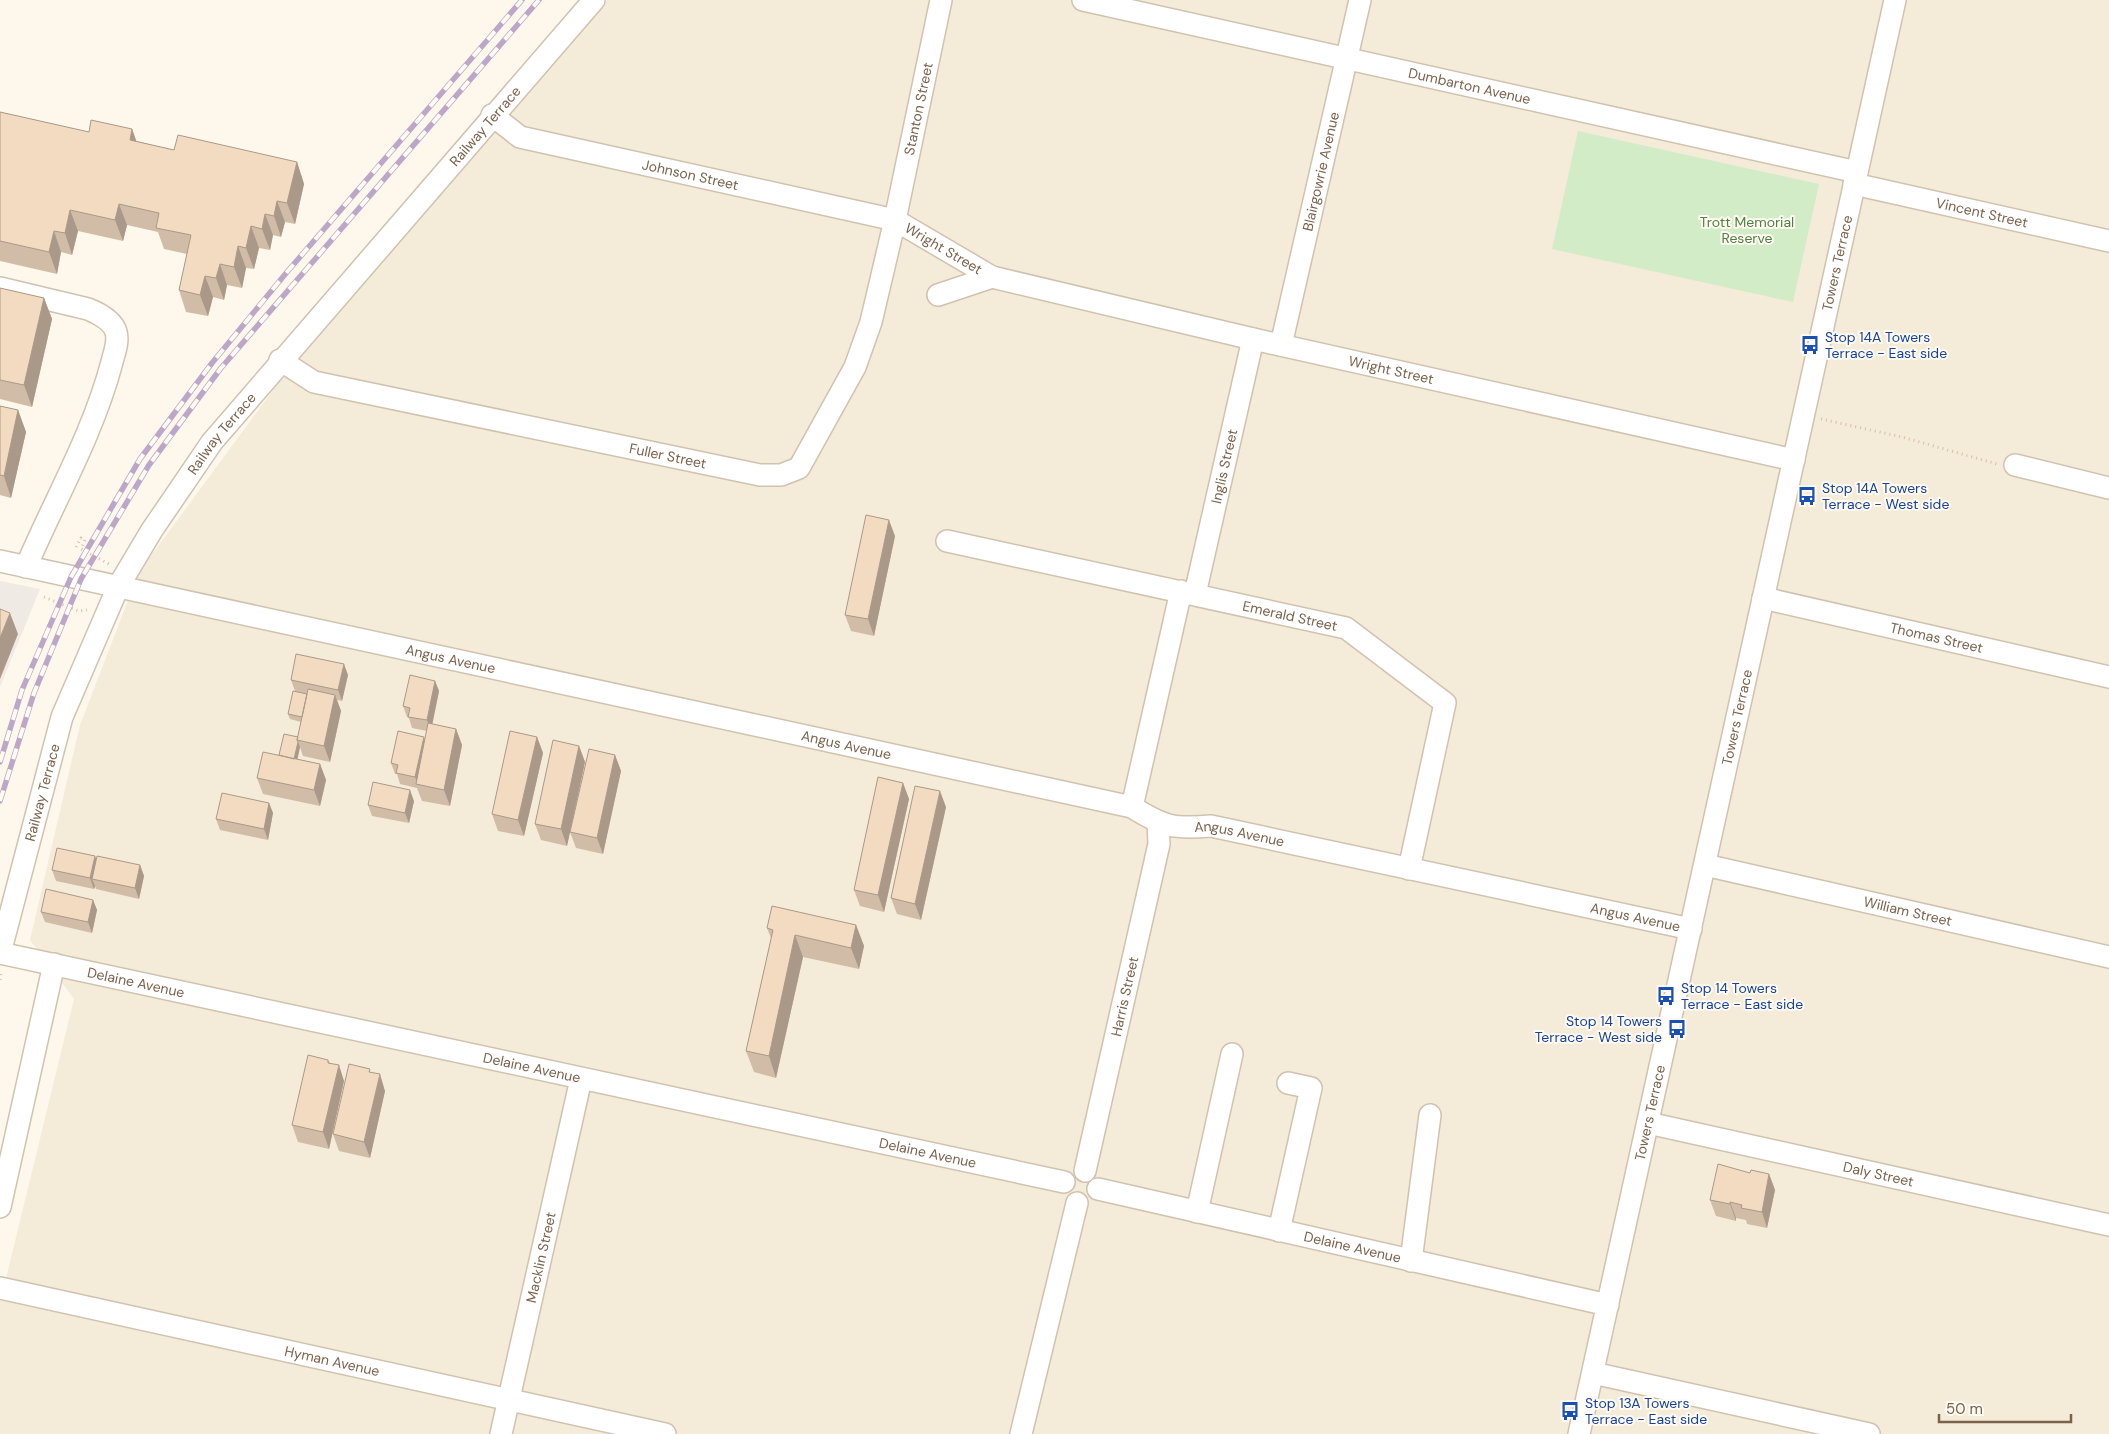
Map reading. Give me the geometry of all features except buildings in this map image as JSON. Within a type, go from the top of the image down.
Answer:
[{"type":"street","name":"Railway Terrace","points":[[0,953],[62,717],[118,587],[152,530],[212,442],[280,360],[594,0]]},
{"type":"street","name":"Stanton Street","points":[[895,220],[941,0]]},
{"type":"street","name":"Dumbarton Avenue","points":[[1083,0],[1347,58],[1856,178]]},
{"type":"street","name":"Blairgowrie Avenue","points":[[1281,345],[1360,0]]},
{"type":"street","name":"Towers Terrace","points":[[1580,1434],[1895,0]]},
{"type":"street","name":"Johnson Street","points":[[492,115],[520,137],[895,220]]},
{"type":"street","name":"Vincent Street","points":[[1856,178],[2109,241]]},
{"type":"street","name":"Wright Street","points":[[895,220],[992,277],[1253,339],[1794,460]]},
{"type":"street","name":"Fuller Street","points":[[280,360],[314,382],[760,475],[781,475],[799,468],[855,367],[871,322],[895,220]]},
{"type":"street","name":"Wright Street","points":[[938,295],[992,277]]},
{"type":"street","points":[[0,288],[88,309],[108,321],[116,331],[118,341],[105,387],[89,430],[26,567]]},
{"type":"street","name":"Inglis Street","points":[[1132,807],[1253,339]]},
{"type":"street","points":[[2015,465],[2109,488]]},
{"type":"street","name":"Emerald Street","points":[[946,542],[1188,592],[1346,628],[1445,703],[1409,869]]},
{"type":"street","name":"Angus Avenue","points":[[0,562],[1132,807],[1158,823],[1186,828],[1211,826],[1691,929]]},
{"type":"street","name":"Thomas Street","points":[[1763,598],[2109,677]]},
{"type":"street","name":"Harris Street","points":[[1085,1170],[1159,844],[1158,823]]},
{"type":"street","name":"William Street","points":[[1704,865],[2109,957]]},
{"type":"street","name":"Delaine Avenue","points":[[0,953],[1064,1182]]},
{"type":"street","points":[[0,1207],[54,964]]},
{"type":"street","points":[[1197,1212],[1232,1054]]},
{"type":"street","name":"Macklin Street","points":[[501,1434],[581,1079]]},
{"type":"street","points":[[1279,1231],[1311,1088],[1288,1083]]},
{"type":"street","points":[[1411,1261],[1430,1115]]},
{"type":"street","name":"Daly Street","points":[[1648,1123],[2109,1225]]},
{"type":"street","points":[[1085,1170],[1095,1177],[1098,1189],[1093,1199],[1082,1204],[1077,1203],[1067,1197],[1064,1182],[1069,1174],[1074,1171],[1085,1170]]},
{"type":"street","name":"Delaine Avenue","points":[[1098,1189],[1608,1305]]},
{"type":"street","points":[[1021,1434],[1077,1203]]},
{"type":"street","name":"Hyman Avenue","points":[[0,1288],[665,1434]]},
{"type":"street","points":[[1593,1372],[1869,1434]]},
{"type":"path","points":[[1803,415],[1902,437],[2000,465],[2015,465]]},
{"type":"path","points":[[76,547],[81,538],[85,540],[80,550],[114,566]]},
{"type":"path","points":[[44,597],[78,611],[93,610]]},
{"type":"shaded area","points":[[607,0],[2109,0],[2109,1434],[0,1434],[0,1303],[74,999],[30,940],[80,725],[139,572],[282,378]]},
{"type":"shaded area","points":[[0,581],[40,589],[0,687]]},
{"type":"green space","name":"Trott Memorial Reserve","points":[[1578,131],[1819,184],[1793,302],[1552,249]]},
{"type":"railway","points":[[0,762],[22,690],[71,577],[140,459],[212,363],[287,272],[522,0]]},
{"type":"railway","points":[[0,801],[34,693],[81,579],[149,465],[221,368],[539,0]]},
{"type":"place","name":"Stop 14A Towers Terrace - East side","points":[[1810,345]]},
{"type":"place","name":"Stop 14A Towers Terrace - West side","points":[[1807,496]]},
{"type":"place","name":"Stop 14 Towers Terrace - East side","points":[[1666,996]]},
{"type":"place","name":"Stop 14 Towers Terrace - West side","points":[[1677,1029]]},
{"type":"place","name":"Stop 13A Towers Terrace - East side","points":[[1570,1411]]}]
